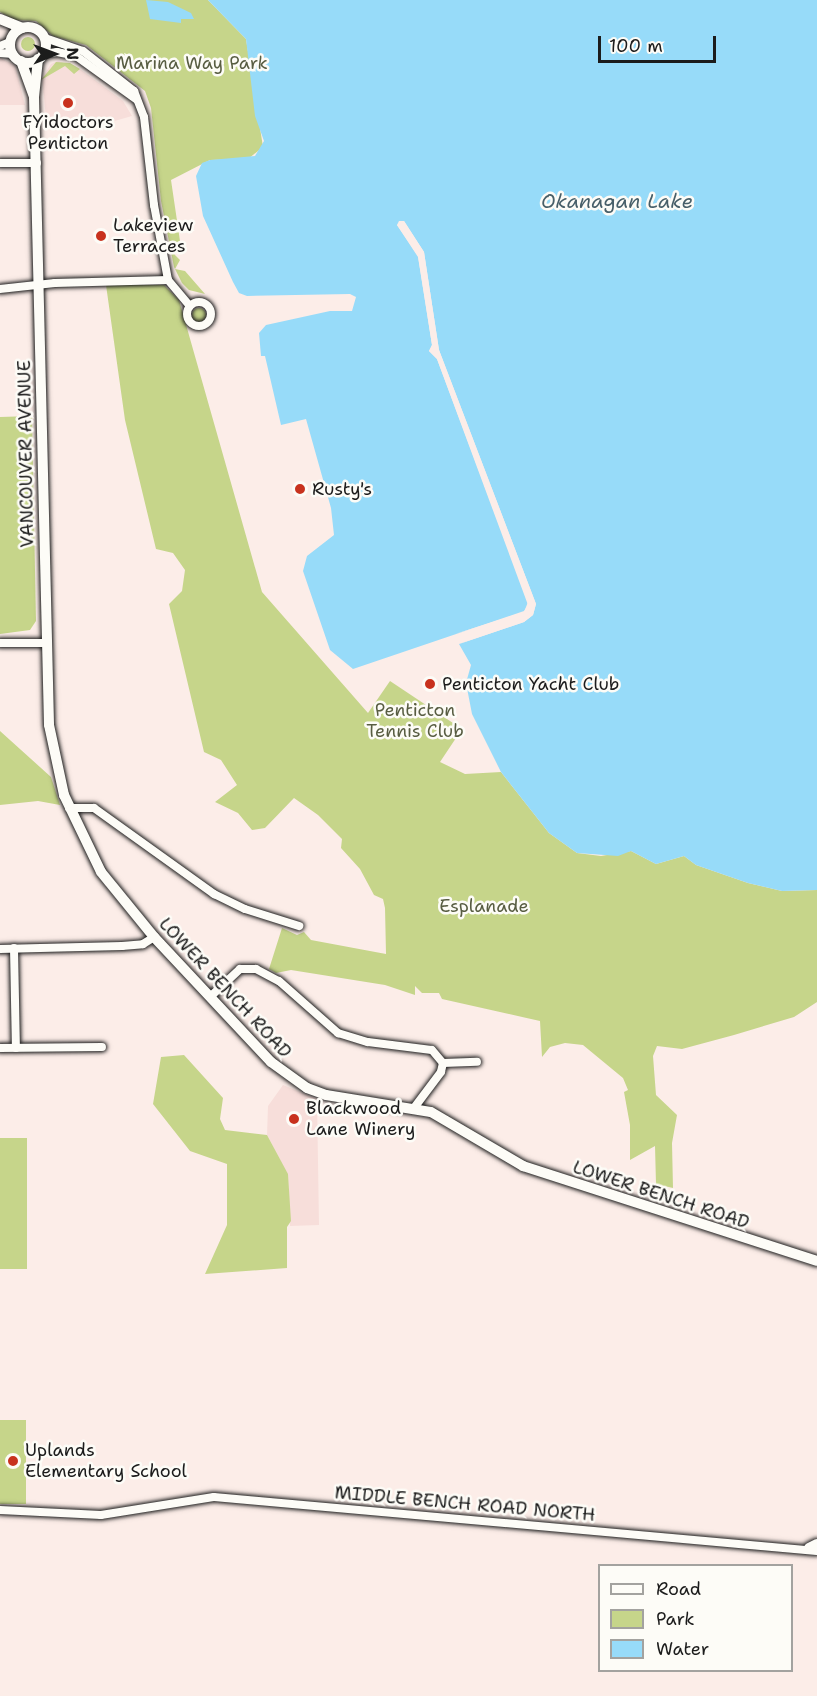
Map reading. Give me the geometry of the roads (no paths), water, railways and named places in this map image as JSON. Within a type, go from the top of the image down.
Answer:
[{"type":"street","points":[[0,19],[22,28],[33,27],[45,38],[94,58],[128,83],[139,101],[168,280],[190,306]]},
{"type":"street","points":[[0,27],[17,58]]},
{"type":"street","points":[[7,42],[22,28]]},
{"type":"street","points":[[41,57],[45,38]]},
{"type":"street","points":[[0,53],[17,58],[41,57],[57,52],[76,56],[139,101]]},
{"type":"street","name":"VANCOUVER AVENUE","points":[[41,57],[34,97],[46,643],[52,746],[69,808]]},
{"type":"street","name":"VANCOUVER AVENUE","points":[[17,58],[34,97]]},
{"type":"street","points":[[0,163],[37,163]]},
{"type":"street","points":[[0,289],[168,280]]},
{"type":"street","points":[[0,643],[46,643]]},
{"type":"street","points":[[69,808],[94,808],[214,894],[245,909],[298,926]]},
{"type":"street","name":"LOWER BENCH ROAD","points":[[69,808],[106,880],[154,937],[270,1062],[306,1088],[335,1097],[414,1108],[439,1116],[523,1166],[817,1261]]},
{"type":"street","points":[[0,949],[122,946],[143,944],[154,937]]},
{"type":"street","points":[[14,948],[16,1048]]},
{"type":"street","points":[[210,997],[240,969],[256,969],[279,981],[338,1033],[368,1042],[426,1047],[443,1063],[477,1062]]},
{"type":"street","points":[[0,1048],[102,1047]]},
{"type":"street","points":[[414,1108],[443,1063]]},
{"type":"street","name":"MIDDLE BENCH ROAD NORTH","points":[[0,1510],[111,1515],[214,1497],[815,1548]]},
{"type":"water","points":[[146,0],[168,2],[191,13],[194,19],[181,19],[181,23],[150,19]]},
{"type":"water","name":"Okanagan Lake","points":[[208,0],[817,0],[817,890],[782,891],[748,883],[696,865],[684,856],[656,864],[631,851],[618,856],[577,853],[549,833],[501,772],[472,714],[466,683],[471,665],[459,644],[524,622],[533,615],[536,604],[439,350],[424,252],[404,221],[397,225],[418,256],[432,345],[429,351],[437,359],[528,605],[524,611],[353,669],[330,650],[303,571],[307,556],[334,535],[331,508],[306,419],[281,425],[265,356],[261,356],[259,333],[266,325],[330,311],[352,311],[356,297],[350,294],[247,296],[239,293],[233,282],[203,216],[196,176],[202,163],[210,160],[255,156],[264,141],[255,116],[246,39]]},
{"type":"place","name":"FYidoctors Penticton","points":[[68,103]]},
{"type":"place","name":"Lakeview Terraces","points":[[101,236]]},
{"type":"place","name":"Rusty's","points":[[300,489]]},
{"type":"place","name":"Penticton Yacht Club","points":[[430,684]]},
{"type":"place","name":"Blackwood Lane Winery","points":[[294,1119]]},
{"type":"place","name":"Uplands Elementary School","points":[[13,1461]]},
{"type":"park label","name":"Marina Way Park","points":[[192,63]]},
{"type":"park label","name":"Penticton Tennis Club","points":[[415,721]]},
{"type":"park label","name":"Esplanade","points":[[484,906]]}]
